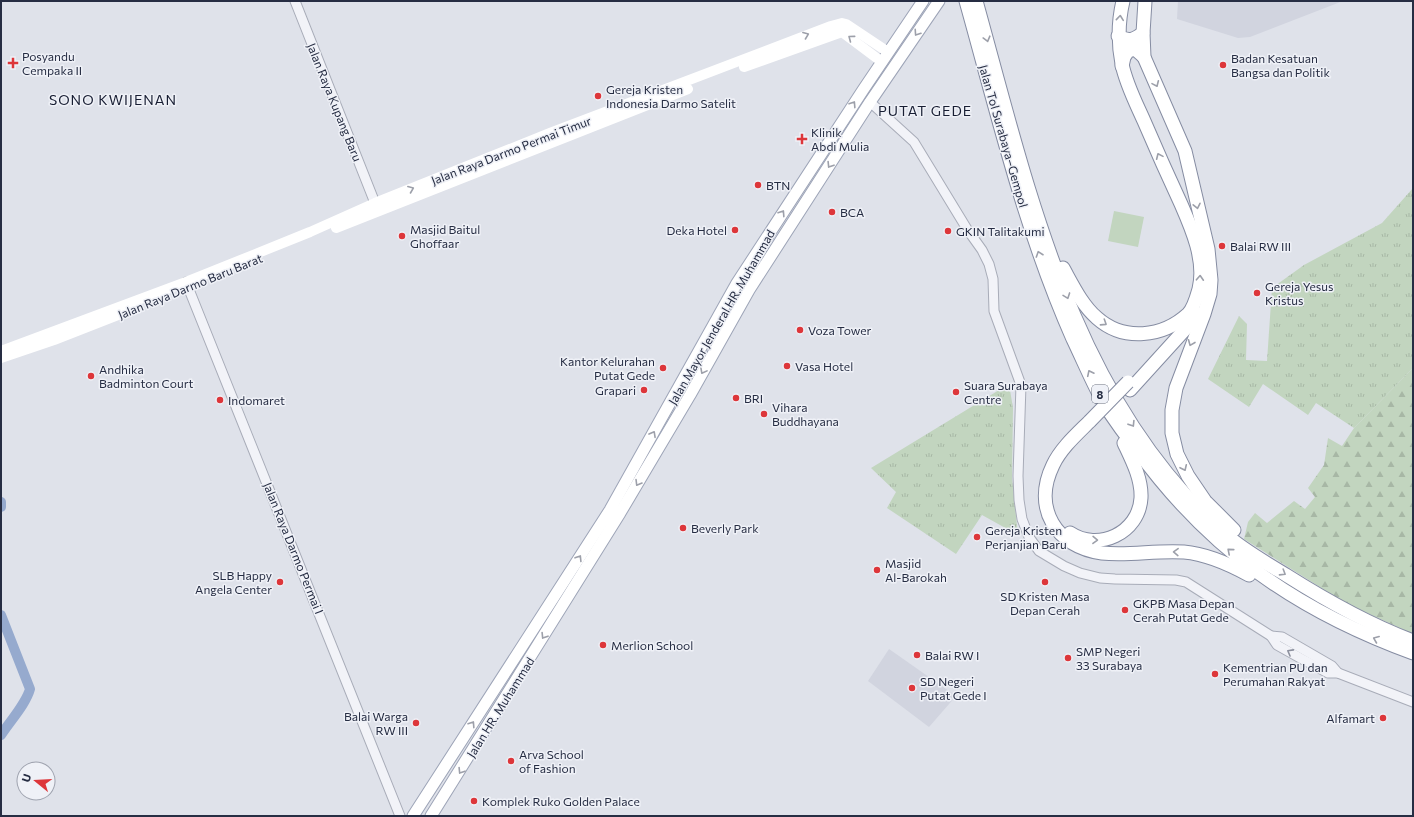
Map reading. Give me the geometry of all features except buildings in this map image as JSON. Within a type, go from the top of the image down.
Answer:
[{"type":"highway","name":"Jalan Tol Surabaya–Gempol","points":[[966,1],[1023,206],[1056,300],[1106,407],[1150,469],[1176,501],[1242,561],[1290,596],[1344,625],[1413,653]]},
{"type":"highway","name":"Jalan Tol Surabaya–Gempol","points":[[976,1],[1043,234],[1086,344],[1113,394],[1147,448],[1201,512],[1227,536],[1320,597],[1366,621],[1413,641]]},
{"type":"highway","points":[[1123,1],[1118,36],[1122,66],[1133,96],[1189,224],[1197,249],[1200,272],[1199,288],[1189,313],[1179,328],[1129,386]]},
{"type":"highway","points":[[1145,1],[1143,33],[1144,57],[1186,151],[1210,264],[1210,294],[1176,388],[1172,410],[1172,433],[1180,459],[1188,476],[1204,501],[1268,564]]},
{"type":"highway","points":[[1118,36],[1129,40],[1134,39],[1143,33]]},
{"type":"highway","points":[[1122,66],[1124,57],[1128,51],[1136,50],[1144,57]]},
{"type":"highway","points":[[1043,234],[1087,308],[1098,319],[1110,327],[1129,334],[1157,332],[1189,313]]},
{"type":"highway","points":[[1205,306],[1092,425],[1061,453],[1053,464],[1046,482],[1044,496],[1046,509],[1050,520],[1065,538],[1086,550],[1103,553],[1184,552],[1217,560],[1290,596]]},
{"type":"highway","points":[[1092,425],[1058,471],[1051,496],[1057,519],[1066,530],[1075,537],[1091,541],[1115,537],[1129,526],[1137,514],[1141,500],[1140,484],[1132,458],[1106,407]]},
{"type":"main road","name":"Jalan Mayor Jenderal HR. Muhammad","points":[[541,619],[610,510],[738,283],[923,1]]},
{"type":"main road","name":"Jalan Mayor Jenderal HR. Muhammad","points":[[568,597],[690,395],[749,290],[870,102],[939,1]]},
{"type":"main road","name":"Jalan Raya Darmo Permai Timur","points":[[376,206],[666,94],[840,32],[885,57]]},
{"type":"main road","name":"Jalan Raya Darmo Baru Barat","points":[[1,358],[54,340],[310,232],[376,206]]},
{"type":"main road","points":[[738,283],[749,290]]},
{"type":"main road","name":"Jalan Raya Darmo Baru Barat","points":[[1,351],[187,284]]},
{"type":"main road","points":[[559,591],[568,597]]},
{"type":"main road","name":"Jalan HR. Muhammad","points":[[431,816],[568,597]]},
{"type":"main road","name":"Jalan HR. Muhammad","points":[[413,816],[541,619]]},
{"type":"street","name":"Jalan Raya Kupang Baru","points":[[294,1],[376,206]]},
{"type":"street","points":[[870,102],[914,142],[967,229],[982,250],[989,264],[993,280],[994,311],[1021,385],[1018,476],[1022,519],[1030,537],[1039,551],[1064,566],[1100,578],[1176,580],[1186,582],[1271,636],[1277,645],[1328,673],[1338,673],[1413,702]]},
{"type":"street","name":"Jalan Raya Darmo Permai I","points":[[187,284],[302,568],[400,816]]},
{"type":"shaded area","points":[[1178,1],[1343,1],[1250,37],[1238,38],[1177,19]]},
{"type":"shaded area","name":"SD Negeri Putat Gede I","points":[[889,649],[956,696],[929,727],[868,681]]},
{"type":"green space","points":[[1413,188],[1413,368],[1354,428],[1316,403],[1308,415],[1263,384],[1249,407],[1208,379],[1239,316],[1247,324],[1246,360],[1267,361],[1272,288],[1304,265],[1382,223]]},
{"type":"green space","points":[[1114,211],[1144,217],[1138,247],[1108,241]]},
{"type":"green space","points":[[1413,368],[1413,634],[1345,603],[1244,539],[1248,522],[1255,513],[1267,523],[1294,501],[1305,509],[1315,497],[1308,488],[1324,465],[1328,438],[1342,446],[1354,428]]},
{"type":"green space","points":[[1009,384],[1013,408],[1012,478],[1018,535],[982,515],[956,554],[887,508],[896,492],[871,468]]},
{"type":"waterway","points":[[1,502],[1,507]]},
{"type":"waterway","points":[[1,615],[30,689],[28,695],[1,735]]},
{"type":"place","name":"Posyandu Cempaka II","points":[[13,63]]},
{"type":"place","name":"Badan Kesatuan Bangsa dan Politik","points":[[1223,65]]},
{"type":"place","name":"Gereja Kristen Indonesia Darmo Satelit","points":[[598,96]]},
{"type":"place","name":"Klinik Abdi Mulia","points":[[802,139]]},
{"type":"place","name":"BTN","points":[[758,185]]},
{"type":"place","name":"BCA","points":[[832,212]]},
{"type":"place","name":"Deka Hotel","points":[[735,230]]},
{"type":"place","name":"GKIN Talitakumi","points":[[948,231]]},
{"type":"place","name":"Masjid Baitul Ghoffaar","points":[[402,236]]},
{"type":"place","name":"Balai RW III","points":[[1222,246]]},
{"type":"place","name":"Gereja Yesus Kristus","points":[[1257,293]]},
{"type":"place","name":"Voza Tower","points":[[800,330]]},
{"type":"place","name":"Vasa Hotel","points":[[787,366]]},
{"type":"place","name":"Kantor Kelurahan Putat Gede","points":[[663,368]]},
{"type":"place","name":"Andhika Badminton Court","points":[[91,376]]},
{"type":"place","name":"Grapari","points":[[644,390]]},
{"type":"place","name":"Suara Surabaya Centre","points":[[956,392]]},
{"type":"place","name":"BRI","points":[[736,398]]},
{"type":"place","name":"Indomaret","points":[[220,400]]},
{"type":"place","name":"Vihara Buddhayana","points":[[764,414]]},
{"type":"place","name":"Beverly Park","points":[[683,528]]},
{"type":"place","name":"Gereja Kristen Perjanjian Baru","points":[[977,537]]},
{"type":"place","name":"Masjid Al-Barokah","points":[[877,570]]},
{"type":"place","name":"SLB Happy Angela Center","points":[[280,582]]},
{"type":"place","name":"SD Kristen Masa Depan Cerah","points":[[1045,582]]},
{"type":"place","name":"GKPB Masa Depan Cerah Putat Gede","points":[[1125,610]]},
{"type":"place","name":"Merlion School","points":[[603,645]]},
{"type":"place","name":"Balai RW I","points":[[917,655]]},
{"type":"place","name":"SMP Negeri 33 Surabaya","points":[[1068,658]]},
{"type":"place","name":"Kementrian PU dan Perumahan Rakyat","points":[[1215,674]]},
{"type":"place","name":"SD Negeri Putat Gede I","points":[[912,688]]},
{"type":"place","name":"Alfamart","points":[[1383,718]]},
{"type":"place","name":"Balai Warga RW III","points":[[416,723]]},
{"type":"place","name":"Arva School of Fashion","points":[[511,761]]},
{"type":"place","name":"Komplek Ruko Golden Palace","points":[[474,801]]},
{"type":"district","name":"SONO KWIJENAN","points":[[113,99]]},
{"type":"district","name":"PUTAT GEDE","points":[[925,110]]}]
